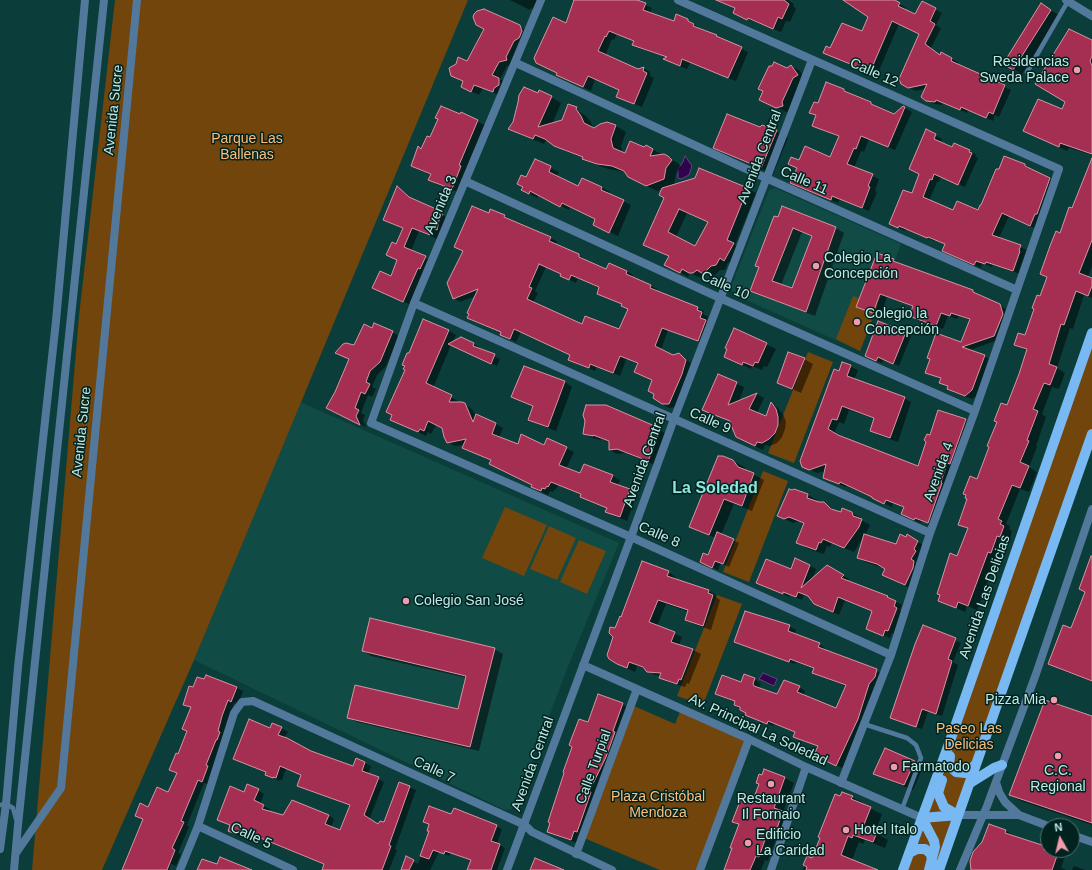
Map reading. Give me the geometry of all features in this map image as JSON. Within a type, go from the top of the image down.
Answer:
[{"type":"main road","name":"Avenida Las Delicias","points":[[903,870],[1092,333]]},
{"type":"main road","points":[[939,870],[1092,434]]},
{"type":"main road","points":[[950,740],[953,746],[938,793],[944,807],[958,815]]},
{"type":"main road","points":[[950,756],[949,765],[956,772],[960,773],[965,774],[970,772],[977,762]]},
{"type":"main road","points":[[970,783],[994,768],[1002,765]]},
{"type":"main road","points":[[931,866],[935,847],[934,841],[922,818],[958,815]]},
{"type":"main road","points":[[909,853],[917,849],[925,849],[931,854],[931,866]]},
{"type":"street","points":[[0,849],[3,804],[12,737],[18,667],[56,321],[84,0]]},
{"type":"street","name":"Avenida Sucre","points":[[14,870],[104,0]]},
{"type":"street","name":"Avenida Sucre","points":[[15,853],[61,788],[137,0]]},
{"type":"street","name":"Avenida 3","points":[[371,423],[414,303],[516,63],[541,0]]},
{"type":"street","name":"Calle 12","points":[[678,0],[1059,169]]},
{"type":"street","points":[[1067,0],[1092,16]]},
{"type":"street","name":"Avenida Central","points":[[507,870],[525,825],[674,419],[812,60]]},
{"type":"street","name":"Calle 11","points":[[516,63],[766,178],[1017,290]]},
{"type":"street","name":"Avenida 4","points":[[841,783],[891,655],[930,533],[975,411],[1059,169]]},
{"type":"street","name":"Calle 10","points":[[465,182],[720,298],[975,411]]},
{"type":"street","name":"Calle 9","points":[[414,303],[930,533]]},
{"type":"street","name":"Calle 8","points":[[371,423],[631,537],[891,655]]},
{"type":"street","points":[[960,870],[983,815],[1036,674],[1092,509]]},
{"type":"street","name":"Av. Principal La Soledad","points":[[583,665],[749,739],[841,783],[922,818]]},
{"type":"street","name":"Calle Turpial","points":[[576,854],[636,689]]},
{"type":"street","name":"Calle 7","points":[[198,826],[234,713],[242,702],[253,701],[525,825],[532,832],[612,870]]},
{"type":"street","points":[[12,737],[27,740]]},
{"type":"street","points":[[700,870],[749,739]]},
{"type":"street","points":[[771,870],[806,767]]},
{"type":"street","points":[[996,781],[999,792],[1005,802],[1018,815]]},
{"type":"street","points":[[958,815],[1018,815],[1040,823]]},
{"type":"street","points":[[180,870],[198,826]]},
{"type":"street","name":"Calle 5","points":[[198,826],[292,870]]},
{"type":"street","points":[[1080,838],[1092,842]]},
{"type":"lane","points":[[1027,72],[1067,0]]},
{"type":"lane","points":[[864,724],[907,738],[916,745],[920,758],[902,809]]},
{"type":"lane","points":[[3,804],[13,808],[18,825]]},
{"type":"shaded area","points":[[685,156],[692,166],[689,175],[681,179],[678,178],[678,169]]},
{"type":"shaded area","name":"Colegio La Concepción","points":[[775,188],[901,244],[860,351],[733,294],[731,287],[769,190]]},
{"type":"shaded area","name":"Colegio San José","points":[[300,402],[619,543],[567,669],[516,805],[511,809],[505,810],[194,660]]},
{"type":"shaded area","points":[[763,673],[777,679],[774,686],[759,679]]},
{"type":"green space","name":"Parque Las Ballenas","points":[[115,0],[468,0],[194,660],[102,870],[32,870],[79,316]]},
{"type":"green space","name":"Colegio la Concepción","points":[[853,296],[878,305],[860,351],[836,339]]},
{"type":"green space","name":"Paseo Las Delicias","points":[[1092,337],[1092,430],[940,866],[932,862],[929,870],[903,870],[932,790],[938,793]]},
{"type":"green space","points":[[808,352],[833,362],[794,463],[768,453]]},
{"type":"green space","points":[[763,471],[788,481],[749,582],[723,572]]},
{"type":"green space","points":[[505,507],[547,525],[524,576],[482,558]]},
{"type":"green space","points":[[549,526],[576,538],[557,580],[530,569]]},
{"type":"green space","points":[[579,540],[606,551],[587,594],[560,582]]},
{"type":"green space","points":[[717,595],[742,604],[703,705],[677,696]]},
{"type":"green space","name":"Plaza Cristóbal Mendoza","points":[[634,706],[675,724],[680,712],[745,741],[697,870],[660,870],[584,838]]},
{"type":"building","points":[[574,0],[637,0],[646,3],[643,10],[674,21],[676,14],[688,19],[688,21],[694,24],[693,26],[742,47],[728,78],[682,59],[680,66],[663,59],[667,57],[632,45],[634,41],[609,31],[598,51],[638,69],[644,67],[643,71],[647,73],[634,104],[616,97],[619,90],[588,76],[583,87],[556,75],[557,73],[536,63],[534,58],[553,17],[566,23]]},
{"type":"building","points":[[716,0],[784,0],[789,4],[782,19],[778,17],[773,29],[748,18],[747,20],[733,13],[735,8]]},
{"type":"building","points":[[843,0],[895,0],[900,3],[898,6],[915,14],[922,1],[936,8],[930,21],[935,24],[925,44],[940,55],[941,52],[952,58],[951,61],[1005,85],[993,114],[989,112],[986,118],[961,107],[960,110],[936,100],[935,102],[926,101],[921,97],[927,84],[908,88],[901,84],[899,79],[919,34],[892,21],[870,72],[823,53],[826,46],[830,48],[842,23],[862,31],[868,17]]},
{"type":"building","points":[[1041,3],[1051,10],[1013,70],[1003,64]]},
{"type":"building","points":[[484,9],[520,25],[522,31],[519,38],[514,41],[506,57],[507,60],[499,62],[492,75],[499,78],[499,85],[494,88],[493,92],[474,85],[471,92],[461,87],[463,81],[451,76],[449,68],[456,64],[458,57],[467,61],[484,29],[476,25],[473,17],[477,11]]},
{"type":"building","points":[[1069,29],[1092,40],[1092,56],[1090,61],[1092,66],[1092,154],[1060,143],[1059,147],[1023,131],[1038,99],[1062,109],[1065,102],[1035,84]]},
{"type":"building","points":[[774,62],[787,68],[791,65],[798,75],[793,78],[782,102],[783,106],[776,108],[759,100],[763,91],[758,89],[769,66],[772,66]]},
{"type":"building","points":[[826,82],[844,89],[844,91],[871,102],[871,104],[894,114],[903,106],[905,107],[888,147],[861,136],[856,149],[854,148],[847,164],[873,174],[862,208],[832,196],[831,200],[790,183],[797,168],[788,164],[791,157],[799,160],[805,146],[830,157],[839,136],[812,126],[816,115],[809,113],[814,102],[818,103]]},
{"type":"building","points":[[524,87],[538,93],[539,90],[552,96],[538,127],[562,120],[568,104],[577,107],[576,109],[584,123],[594,128],[607,122],[616,125],[611,139],[613,148],[625,153],[630,141],[644,147],[646,145],[653,149],[650,156],[664,154],[668,156],[672,160],[666,168],[664,179],[646,186],[628,177],[624,171],[612,166],[597,164],[582,159],[583,157],[554,146],[545,139],[535,135],[533,139],[508,129],[513,122],[519,95]]},
{"type":"building","points":[[441,106],[460,114],[461,112],[478,120],[459,165],[461,166],[452,189],[428,180],[431,174],[411,166],[418,146],[421,149],[427,136],[430,137],[438,119],[435,118]]},
{"type":"building","points":[[727,114],[760,127],[762,125],[777,130],[761,168],[713,148]]},
{"type":"building","points":[[926,129],[936,134],[934,139],[952,147],[954,143],[970,150],[969,152],[972,153],[958,185],[934,174],[932,180],[930,179],[923,197],[953,210],[957,201],[978,210],[996,169],[999,169],[1004,156],[1025,164],[1025,166],[1050,178],[1037,214],[1035,214],[1030,226],[1002,213],[992,235],[1021,245],[1013,271],[986,262],[985,264],[976,261],[974,265],[942,251],[945,244],[899,226],[898,228],[889,224],[903,190],[912,193],[919,174],[909,169]]},
{"type":"building","points":[[1092,158],[1092,240],[1079,273],[1092,278],[1092,286],[1088,296],[1076,291],[1064,325],[1061,324],[1049,364],[1057,367],[1050,385],[1044,383],[1033,409],[1038,411],[1027,440],[1029,441],[1020,462],[1029,466],[1020,488],[1012,485],[998,519],[1002,521],[1000,524],[1004,526],[1000,537],[997,536],[991,553],[988,552],[968,606],[958,602],[956,608],[938,601],[940,595],[937,594],[950,553],[957,556],[968,528],[958,525],[967,499],[965,498],[966,495],[963,494],[970,476],[977,479],[989,447],[987,446],[997,422],[994,421],[1001,403],[1007,405],[1019,374],[1027,349],[1014,345],[1018,333],[1025,335],[1034,309],[1032,308],[1037,295],[1040,296],[1047,277],[1040,274],[1050,246],[1056,231],[1060,233],[1069,207],[1072,208]]},
{"type":"building","points":[[535,159],[551,166],[549,172],[578,186],[582,178],[602,187],[601,190],[624,200],[609,233],[593,225],[595,219],[562,203],[560,207],[530,191],[529,194],[521,190],[523,187],[517,184],[521,175],[526,177]]},
{"type":"building","points":[[699,168],[748,188],[727,240],[734,243],[724,261],[720,258],[716,265],[711,266],[703,274],[697,270],[693,273],[689,273],[682,269],[680,273],[664,265],[669,256],[643,245],[664,198],[659,195],[662,188],[695,178]],"holes":[[[679,209],[708,222],[695,246],[668,232]]]},
{"type":"building","points":[[397,186],[409,197],[436,209],[435,212],[443,214],[439,220],[437,230],[433,228],[430,235],[412,228],[404,247],[426,256],[420,269],[418,268],[403,302],[372,288],[380,271],[391,276],[397,260],[386,255],[392,242],[396,244],[403,228],[383,220]]},
{"type":"building","points":[[472,206],[489,213],[490,209],[505,215],[504,217],[551,237],[549,241],[579,254],[579,257],[606,269],[609,263],[627,271],[626,274],[651,285],[650,288],[698,307],[697,310],[702,312],[700,318],[706,320],[698,341],[662,328],[655,346],[673,355],[679,353],[686,360],[682,374],[669,404],[662,404],[653,398],[654,394],[648,391],[652,380],[634,372],[638,363],[620,356],[613,373],[590,364],[589,368],[568,360],[570,355],[514,329],[510,339],[500,335],[501,332],[467,318],[469,314],[467,313],[478,289],[453,299],[447,283],[463,251],[454,247]],"holes":[[[539,264],[561,274],[560,276],[569,280],[571,275],[599,287],[597,294],[622,304],[621,306],[628,309],[619,329],[585,316],[582,324],[527,299],[532,288],[529,287]]]},
{"type":"building","name":"Colegio La Concepción","points":[[782,206],[836,227],[806,312],[750,291],[759,267],[755,266],[774,216],[778,217]],"holes":[[[793,228],[812,236],[792,288],[772,281]]]},
{"type":"building","points":[[877,253],[894,259],[893,261],[973,290],[973,292],[1000,304],[1003,314],[994,336],[962,347],[985,355],[972,390],[965,396],[947,389],[948,386],[939,383],[941,378],[925,373],[930,359],[927,358],[936,333],[961,342],[970,319],[951,313],[950,316],[941,313],[936,326],[909,316],[913,306],[880,294],[873,313],[856,307]]},
{"type":"building","points":[[423,319],[449,330],[426,383],[452,395],[449,402],[465,403],[473,422],[476,414],[496,423],[492,434],[518,444],[521,434],[544,445],[547,438],[567,447],[559,465],[580,473],[584,464],[613,475],[610,482],[630,489],[620,517],[605,512],[607,508],[580,497],[581,494],[551,482],[548,487],[547,486],[545,489],[542,488],[541,491],[531,487],[532,485],[489,464],[491,460],[462,448],[466,439],[447,443],[442,428],[428,421],[424,431],[420,429],[418,432],[390,420],[392,415],[386,412],[405,370],[403,369],[405,366],[402,365],[407,353],[409,353]]},
{"type":"building","points":[[878,321],[906,332],[893,364],[878,357],[876,361],[865,356]]},
{"type":"building","points":[[374,323],[393,331],[380,362],[370,371],[366,382],[370,384],[365,394],[361,392],[355,408],[359,410],[356,416],[360,425],[326,408],[335,392],[349,359],[335,353],[343,344],[346,343],[354,345],[364,324],[372,328]]},
{"type":"building","points":[[734,328],[767,343],[758,363],[755,362],[753,366],[743,362],[742,365],[724,357],[727,349],[725,348]]},
{"type":"building","points":[[461,337],[474,343],[473,346],[495,354],[491,364],[448,344]]},
{"type":"building","points":[[788,352],[805,358],[792,389],[777,383]]},
{"type":"building","points":[[842,362],[851,365],[847,376],[905,397],[890,438],[870,431],[874,418],[842,406],[837,420],[832,419],[828,429],[838,435],[918,466],[926,442],[924,440],[927,434],[930,435],[938,410],[966,419],[950,464],[947,463],[941,482],[942,483],[928,523],[915,518],[914,520],[901,514],[904,507],[886,500],[884,504],[840,482],[839,484],[823,478],[826,464],[809,470],[802,467],[800,461],[834,369],[839,371]]},
{"type":"building","points":[[524,366],[565,381],[548,427],[528,420],[533,406],[511,397]]},
{"type":"building","points":[[718,374],[737,382],[728,405],[757,393],[749,409],[766,416],[771,402],[776,409],[778,425],[775,433],[769,439],[762,443],[757,442],[755,446],[736,437],[730,421],[702,410]]},
{"type":"building","points":[[586,405],[606,405],[657,427],[660,431],[648,461],[617,449],[609,450],[609,441],[593,435],[583,434],[585,421],[583,415]]},
{"type":"building","points":[[718,456],[723,456],[733,460],[738,467],[754,473],[742,506],[724,499],[709,535],[689,527]]},
{"type":"building","points":[[789,489],[794,489],[808,494],[807,498],[824,502],[831,509],[841,512],[842,508],[852,512],[853,516],[862,519],[859,527],[844,548],[823,539],[821,543],[819,542],[816,550],[796,543],[804,523],[789,517],[784,519],[777,516]]},
{"type":"building","points":[[717,532],[734,539],[723,564],[715,561],[712,568],[700,562],[703,553],[708,555]]},
{"type":"building","points":[[864,534],[896,544],[900,534],[906,537],[907,534],[918,541],[914,549],[916,551],[911,559],[914,561],[913,568],[905,585],[882,575],[885,569],[877,564],[857,558]]},
{"type":"building","points":[[1091,556],[1092,681],[1048,664],[1063,625],[1071,628],[1085,592],[1079,589]]},
{"type":"building","points":[[795,558],[810,565],[801,588],[827,565],[844,575],[841,578],[888,596],[887,597],[896,601],[894,606],[897,608],[888,631],[885,630],[883,636],[866,629],[872,611],[838,597],[833,612],[814,604],[808,596],[798,592],[796,597],[783,592],[783,594],[756,583],[766,559],[791,569]]},
{"type":"building","points":[[642,561],[669,571],[667,576],[709,590],[708,593],[713,595],[703,626],[685,620],[688,610],[658,600],[649,622],[675,632],[671,642],[693,649],[681,680],[679,679],[677,684],[659,678],[661,673],[647,672],[643,667],[629,662],[627,668],[617,664],[609,659],[607,655],[613,637],[609,633],[610,627],[615,628],[620,616],[621,617]]},
{"type":"building","points":[[745,611],[790,625],[788,631],[820,643],[818,647],[877,669],[875,677],[869,684],[858,719],[836,766],[814,755],[818,746],[793,737],[795,732],[768,721],[767,724],[745,715],[746,713],[740,710],[740,707],[734,705],[735,701],[715,694],[722,675],[741,682],[744,674],[755,678],[753,684],[754,686],[777,694],[784,680],[800,686],[797,692],[836,708],[846,685],[812,673],[814,668],[790,659],[789,662],[734,642]]},
{"type":"building","points":[[370,618],[495,648],[470,747],[347,718],[355,685],[458,709],[466,676],[362,651]]},
{"type":"building","points":[[923,625],[956,638],[948,659],[952,661],[936,714],[922,709],[916,727],[890,718]]},
{"type":"building","points":[[206,675],[237,687],[231,702],[228,700],[222,716],[218,731],[220,732],[206,765],[208,766],[202,782],[198,780],[181,821],[184,822],[172,848],[175,850],[167,870],[122,870],[143,819],[135,816],[140,803],[148,807],[157,787],[168,792],[177,773],[169,770],[176,753],[178,754],[187,731],[182,729],[191,707],[183,705],[189,686],[193,687],[197,677],[204,679]]},
{"type":"building","points":[[598,694],[623,703],[606,757],[589,792],[591,792],[577,832],[574,831],[571,840],[547,832],[550,823],[548,822],[572,747],[569,745],[579,719],[588,722]]},
{"type":"building","name":"C.C. Regional","points":[[1045,700],[1092,716],[1092,823],[1009,795]]},
{"type":"building","points":[[249,719],[270,728],[272,723],[282,727],[278,735],[287,738],[311,751],[353,766],[356,758],[365,762],[362,771],[379,777],[364,815],[378,824],[380,821],[384,822],[399,782],[410,786],[389,845],[391,846],[382,870],[322,870],[324,864],[241,830],[238,830],[235,834],[228,831],[230,825],[217,820],[230,786],[244,792],[247,784],[259,789],[254,800],[264,805],[262,809],[283,815],[292,800],[329,815],[325,824],[340,830],[350,805],[297,786],[301,775],[280,766],[276,778],[273,778],[265,775],[266,772],[233,759]]},
{"type":"building","name":"Farmatodo","points":[[885,748],[915,761],[904,785],[873,774]]},
{"type":"building","points":[[764,769],[785,777],[774,808],[783,811],[774,837],[767,834],[759,857],[756,856],[750,870],[724,870],[739,824],[732,822],[742,796],[753,800],[759,784],[756,783],[759,774],[762,775]]},
{"type":"building","name":"Hotel Italo","points":[[842,792],[853,796],[851,799],[871,807],[863,827],[877,832],[873,842],[853,835],[852,838],[848,836],[841,855],[878,870],[806,870],[807,867],[803,865],[807,856],[812,858],[820,838],[818,837],[835,794],[840,796]]},
{"type":"building","points":[[429,806],[451,814],[454,808],[497,825],[491,841],[500,844],[491,870],[467,870],[471,860],[445,851],[444,854],[433,850],[429,859],[420,856],[429,831],[427,831],[429,824],[423,822]]},
{"type":"building","points":[[989,824],[1006,830],[1005,833],[1040,844],[1040,858],[1056,858],[1052,870],[971,870],[970,861],[973,852],[982,842]]},
{"type":"building","points":[[406,856],[414,860],[409,870],[401,870]]},
{"type":"building","points":[[220,857],[252,870],[197,870],[202,859],[217,864]]},
{"type":"building","points":[[535,858],[564,870],[530,870]]},
{"type":"place","name":"Residencias Sweda Palace","points":[[1077,70]]},
{"type":"place","name":"Colegio La Concepción","points":[[816,266]]},
{"type":"place","name":"Colegio la Concepción","points":[[857,322]]},
{"type":"place","name":"Colegio San José","points":[[406,601]]},
{"type":"place","name":"Pizza Mia","points":[[1054,700]]},
{"type":"place","name":"C.C. Regional","points":[[1058,756]]},
{"type":"place","name":"Farmatodo","points":[[894,767]]},
{"type":"place","name":"Restaurant Il Fornaio","points":[[771,784]]},
{"type":"place","name":"Hotel Italo","points":[[846,830]]},
{"type":"place","name":"Edificio La Caridad","points":[[748,843]]},
{"type":"district","name":"La Soledad","points":[[715,489]]}]
